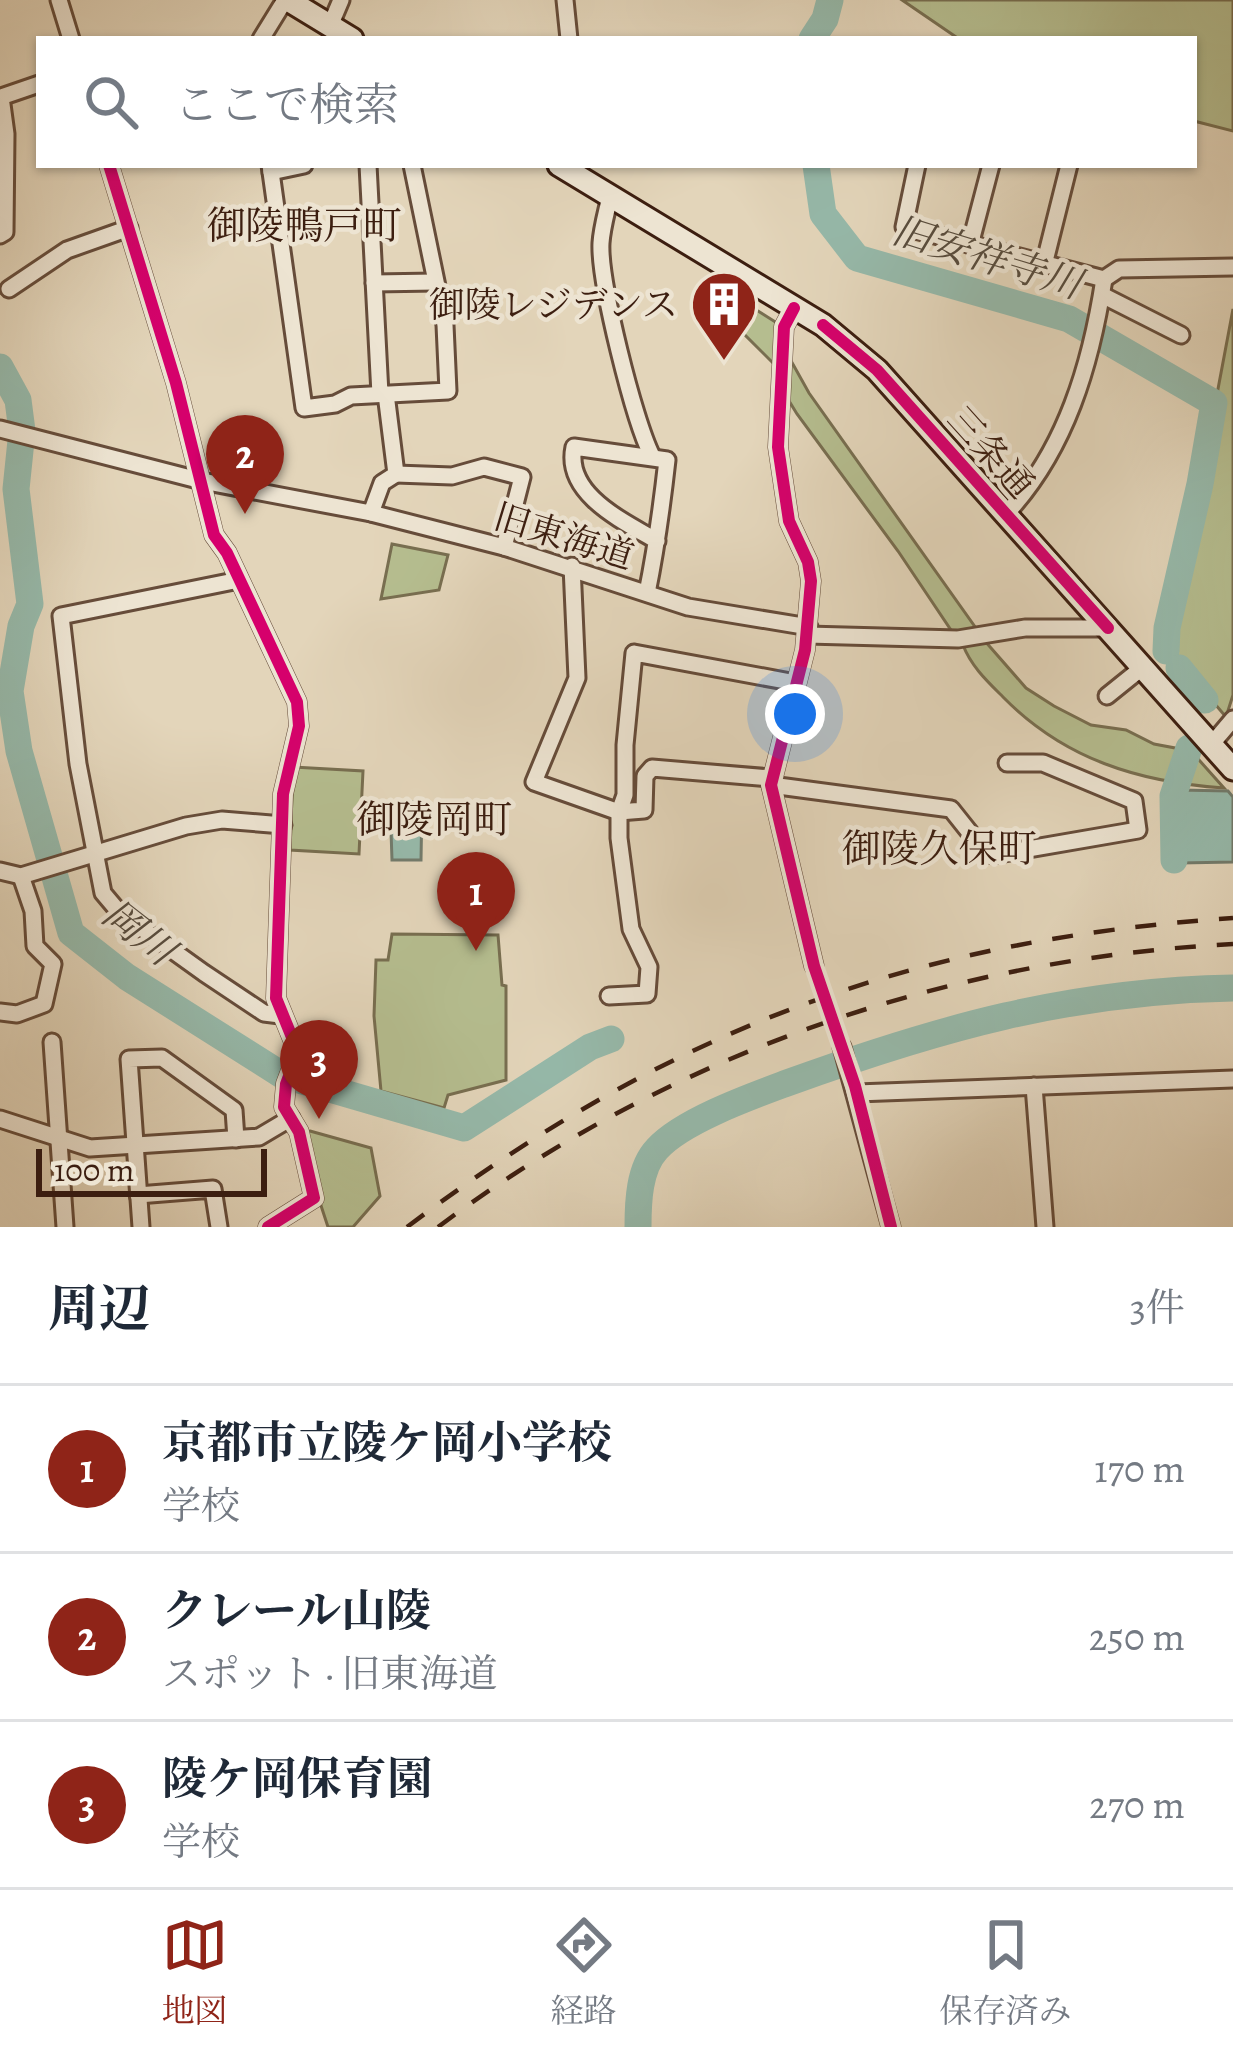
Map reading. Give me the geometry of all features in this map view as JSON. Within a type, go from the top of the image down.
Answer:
[{"type":"main road","points":[[286,0],[347,36]]},
{"type":"main road","name":"三条通","points":[[564,168],[823,325],[877,370],[1233,769]]},
{"type":"street","points":[[59,0],[69,36]]},
{"type":"street","points":[[263,36],[286,0]]},
{"type":"street","points":[[330,26],[340,0]]},
{"type":"street","points":[[565,0],[569,36]]},
{"type":"street","points":[[0,235],[5,232],[6,134],[1,98],[36,85]]},
{"type":"street","points":[[110,168],[214,535],[297,702],[298,726],[283,794],[277,998],[280,1016],[298,1052],[286,1084],[284,1107],[299,1132],[314,1198],[268,1227]]},
{"type":"street","points":[[271,168],[304,408],[351,396],[448,391],[445,325],[413,168]]},
{"type":"street","points":[[368,168],[383,394],[396,474]]},
{"type":"street","points":[[916,168],[904,227],[1103,287],[1181,335]]},
{"type":"street","points":[[970,244],[990,168]]},
{"type":"street","points":[[1045,266],[1068,168]]},
{"type":"street","points":[[610,196],[601,245],[603,261],[626,373],[652,456]]},
{"type":"street","points":[[9,289],[67,250],[129,228]]},
{"type":"street","points":[[1006,514],[1024,496],[1062,431],[1095,332],[1103,287],[1119,269],[1233,267]]},
{"type":"street","points":[[374,283],[435,282]]},
{"type":"street","points":[[794,308],[784,327],[778,447],[789,521],[808,562],[808,631],[771,781],[814,966]]},
{"type":"street","name":"旧東海道","points":[[13,432],[202,481],[371,513],[572,566],[716,614],[808,631],[958,639],[1025,628],[1108,628]]},
{"type":"street","points":[[647,593],[657,541],[668,460],[574,447],[570,463],[585,490],[613,516],[657,541]]},
{"type":"street","points":[[371,513],[382,483],[396,474],[452,476],[484,467],[522,477],[504,547]]},
{"type":"street","points":[[572,566],[577,678],[535,782],[619,812],[644,810],[645,776],[652,768],[951,808],[992,855],[1138,830],[1134,801],[1043,763],[1007,763]]},
{"type":"street","points":[[239,580],[61,616],[78,764],[103,893],[119,912],[264,1012],[280,1016]]},
{"type":"street","points":[[609,996],[647,994],[649,967],[631,929],[624,893],[619,812],[626,794],[625,745],[634,652],[796,683]]},
{"type":"street","points":[[1107,696],[1143,667]]},
{"type":"street","points":[[1210,745],[1233,719]]},
{"type":"street","points":[[0,871],[21,876],[186,826],[222,820],[283,825]]},
{"type":"street","points":[[0,1012],[17,1014],[44,1004],[53,964],[35,946],[33,910],[21,876]]},
{"type":"street","points":[[52,1042],[65,1227]]},
{"type":"street","points":[[845,1056],[891,1227]]},
{"type":"street","points":[[141,1227],[129,1059],[162,1058],[234,1109],[236,1139]]},
{"type":"street","points":[[857,1093],[1233,1079]]},
{"type":"street","points":[[1034,1086],[1045,1227]]},
{"type":"street","points":[[0,1119],[90,1148],[259,1137],[291,1118]]},
{"type":"street","points":[[138,1196],[213,1189],[219,1227]]},
{"type":"shaded area","points":[[902,0],[1233,0],[1233,131],[1197,122],[1197,36],[955,36]]},
{"type":"shaded area","points":[[710,281],[777,323],[776,366],[744,334]]},
{"type":"shaded area","points":[[1233,309],[1233,695],[1226,717],[1169,650]]},
{"type":"shaded area","points":[[785,350],[809,393],[978,631],[955,636],[797,414],[783,391]]},
{"type":"shaded area","points":[[392,544],[448,555],[439,590],[381,599]]},
{"type":"shaded area","points":[[984,640],[1026,688],[1054,706],[1091,725],[1126,730],[1154,744],[1191,751],[1224,788],[1132,773],[1051,737],[975,666],[963,645]]},
{"type":"shaded area","points":[[293,767],[363,771],[359,854],[290,850]]},
{"type":"shaded area","points":[[1180,790],[1228,791],[1233,797],[1233,862],[1181,863]]},
{"type":"shaded area","points":[[390,801],[422,802],[421,860],[392,860]]},
{"type":"shaded area","points":[[392,934],[498,935],[502,985],[506,986],[506,1080],[448,1095],[444,1108],[381,1091],[374,1016],[376,960],[388,960]]},
{"type":"shaded area","points":[[305,1133],[371,1148],[380,1196],[353,1227],[328,1227],[309,1169]]},
{"type":"waterway","name":"旧安祥寺川","points":[[814,36],[830,0]]},
{"type":"waterway","name":"旧安祥寺川","points":[[816,168],[823,214],[857,258],[1069,319],[1214,403],[1166,651]]},
{"type":"waterway","name":"岡川","points":[[0,367],[18,400],[22,431],[16,489],[30,604],[21,626],[10,691],[19,751],[71,933],[127,977],[282,1075],[464,1128],[590,1047],[611,1039]]},
{"type":"waterway","name":"旧安祥寺川","points":[[1179,668],[1205,700]]},
{"type":"waterway","name":"旧安祥寺川","points":[[1174,860],[1173,796],[1189,748]]},
{"type":"waterway","name":"旧安祥寺川","points":[[638,1227],[643,1175],[657,1149],[700,1119],[737,1102],[898,1045],[1005,1016],[1116,996],[1233,988]]},
{"type":"tunnel","points":[[814,966],[842,1047]]},
{"type":"railway","points":[[407,1227],[504,1158],[600,1099],[697,1049],[796,1007],[898,974],[1004,948],[1233,918]]},
{"type":"railway","points":[[438,1227],[527,1166],[620,1112],[716,1065],[814,1026],[1020,970],[1126,953],[1233,944]]},
{"type":"cycle path","points":[[110,168],[176,383],[214,535],[227,553],[297,702],[299,726],[283,794],[276,998],[298,1052],[286,1084],[284,1107],[299,1132],[314,1198],[268,1227]]},
{"type":"cycle path","points":[[794,308],[784,327],[778,447],[789,521],[808,562],[811,581],[805,650],[771,785],[814,966],[855,1086],[891,1227]]},
{"type":"cycle path","points":[[823,325],[877,370],[1108,628]]},
{"type":"place","name":"御陵レジデンス","points":[[724,363]]},
{"type":"place","name":"クレール山陵","points":[[245,514]]},
{"type":"place","name":"京都市立陵ケ岡小学校","points":[[476,951]]},
{"type":"place","name":"陵ケ岡保育園","points":[[319,1119]]},
{"type":"district","name":"御陵鴨戸町","points":[[304,225]]},
{"type":"district","name":"御陵岡町","points":[[434,819]]},
{"type":"district","name":"御陵久保町","points":[[939,848]]}]
